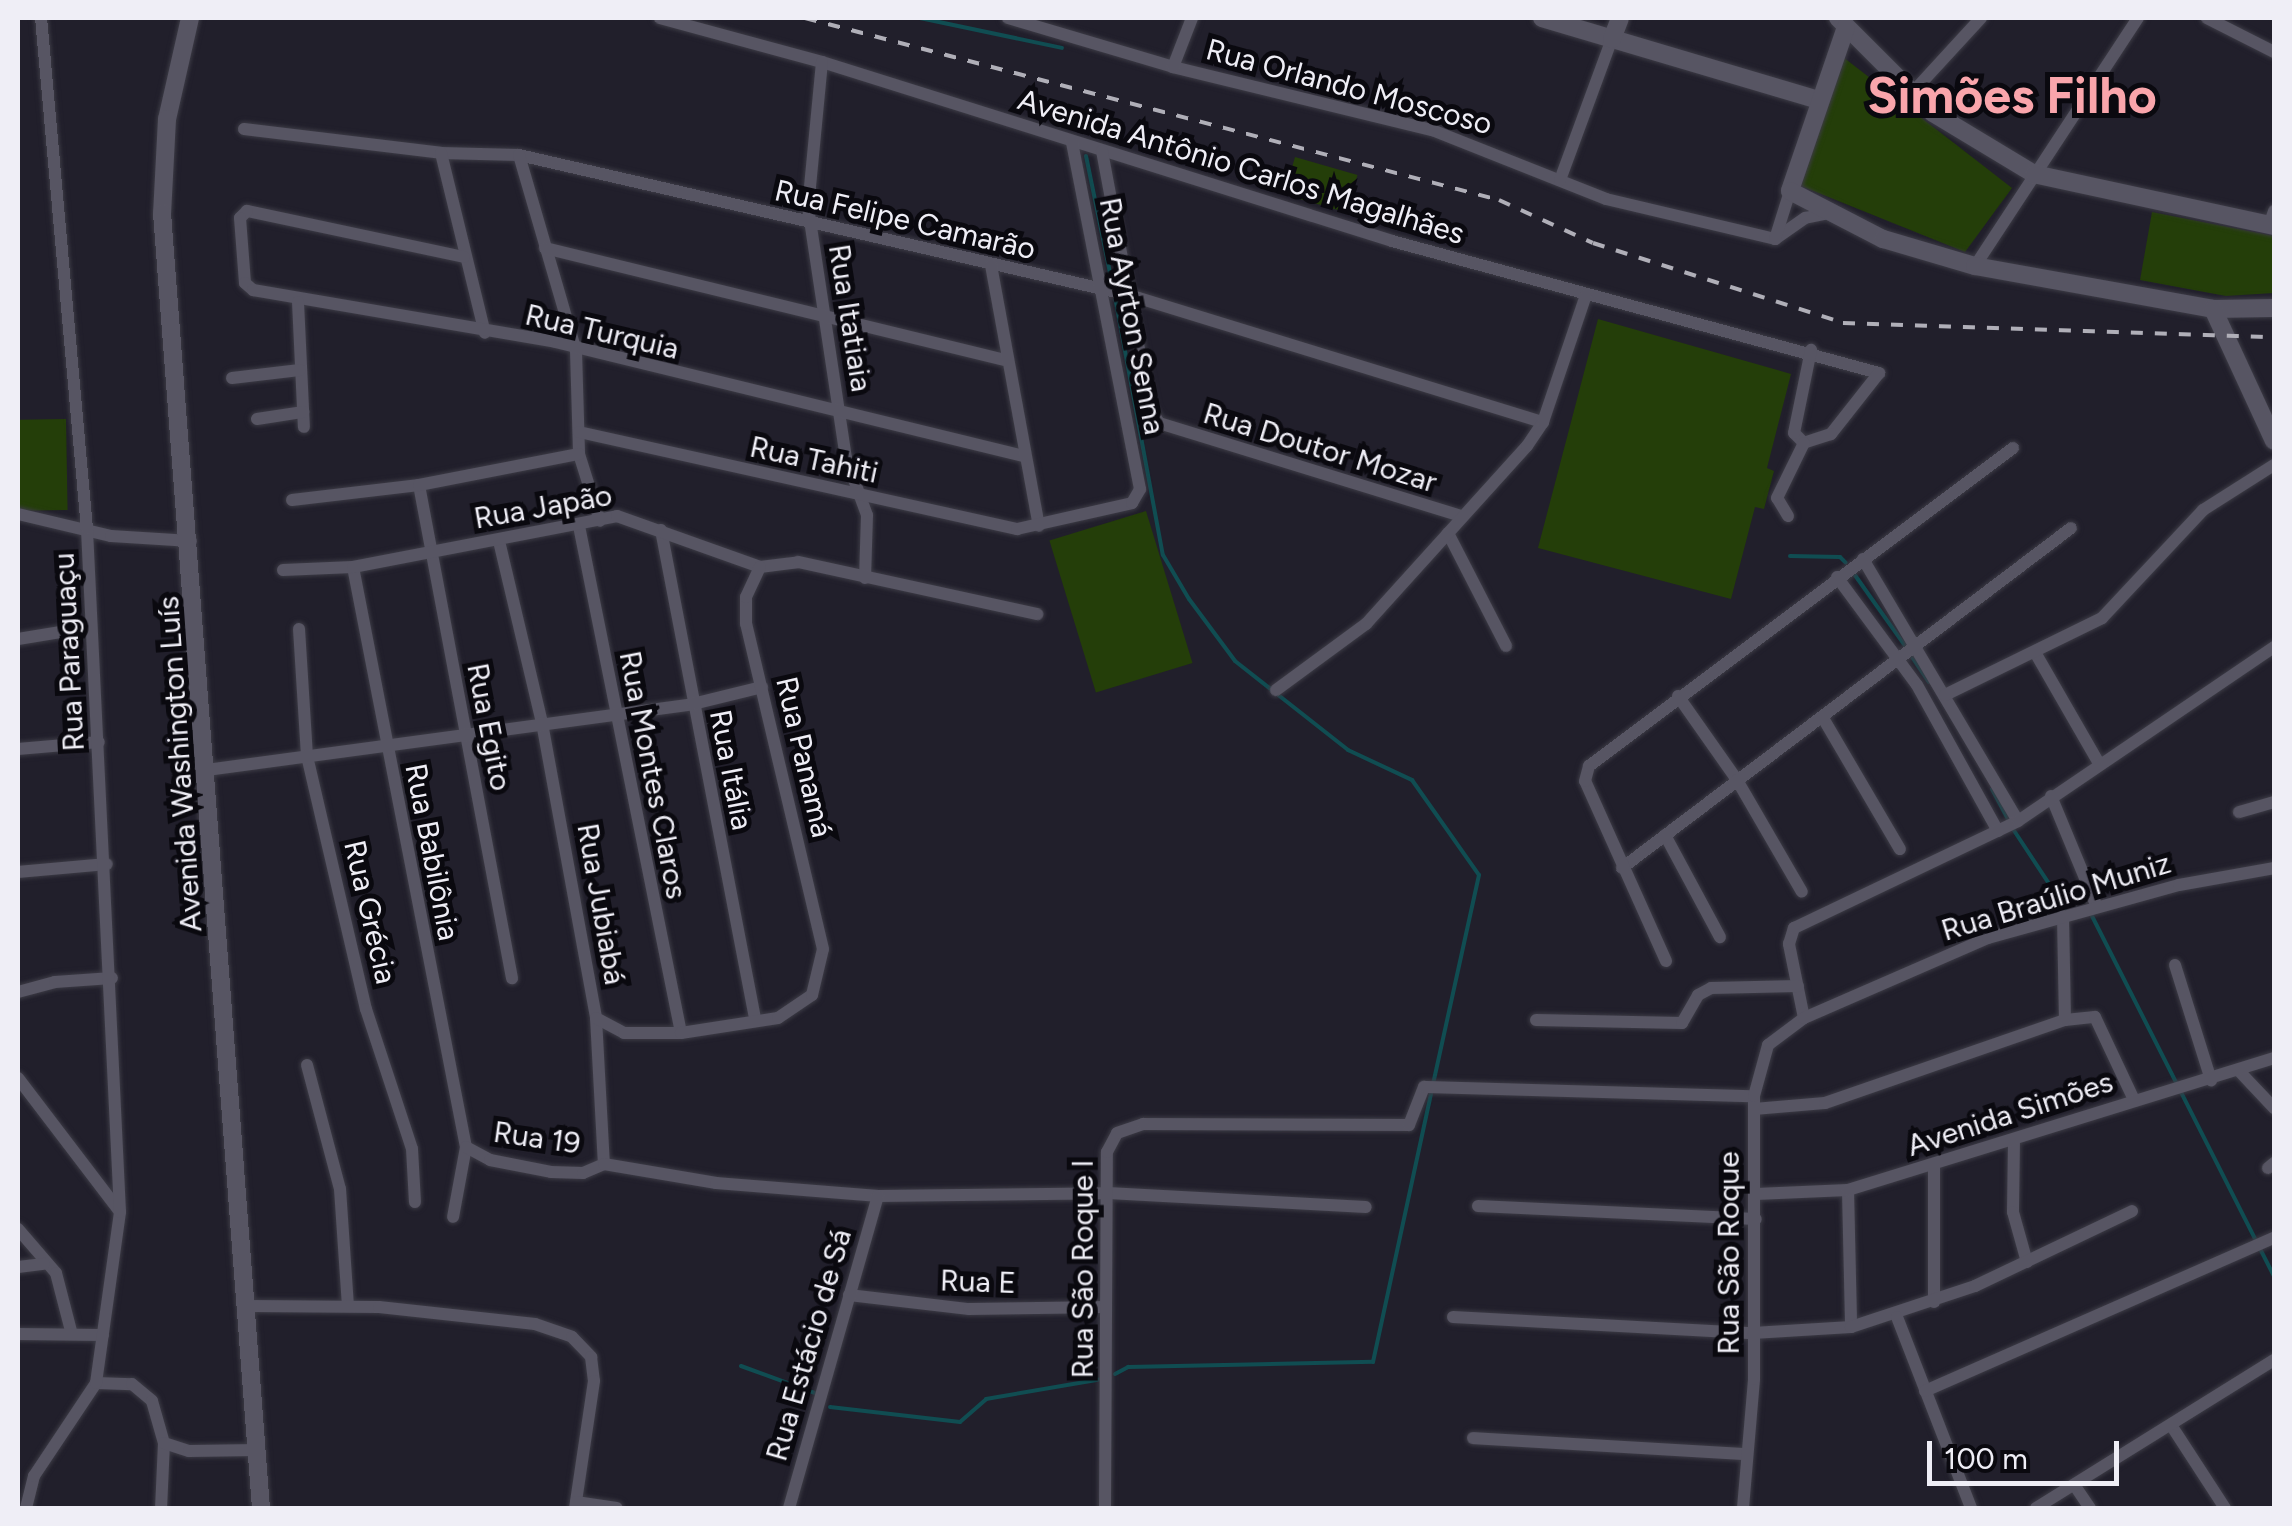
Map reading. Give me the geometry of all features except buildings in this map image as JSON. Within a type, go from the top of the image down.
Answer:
[{"type":"main road","name":"Avenida Washington Luís","points":[[190,18],[162,162],[250,1306],[261,1508]]},
{"type":"main road","points":[[1542,18],[1818,100]]},
{"type":"main road","points":[[1612,38],[1620,18]]},
{"type":"main road","points":[[2273,221],[2034,174],[1956,131],[1842,22],[1790,191],[1883,240],[1974,266],[2213,309],[2274,308]]},
{"type":"main road","points":[[2213,309],[2274,441]]},
{"type":"street","name":"Rua Paraguaçu","points":[[42,18],[88,530],[112,978],[120,1212],[113,1285],[96,1384]]},
{"type":"street","name":"Avenida Antônio Carlos Magalhães","points":[[660,18],[822,62],[1072,142],[1586,294],[1812,350],[1879,373],[1831,434],[1804,444]]},
{"type":"street","name":"Rua Orlando Moscoso","points":[[1008,18],[1173,67],[1432,130],[1638,208],[1775,239]]},
{"type":"street","points":[[1173,67],[1192,18]]},
{"type":"street","points":[[1912,93],[1982,18]]},
{"type":"street","points":[[1974,266],[2138,18]]},
{"type":"street","points":[[2207,18],[2274,52]]},
{"type":"street","points":[[1560,180],[1612,38]]},
{"type":"street","name":"Rua Itatiaia","points":[[822,62],[810,224],[819,296],[829,314],[846,458],[863,496],[865,578]]},
{"type":"street","name":"Rua Felipe Camarão","points":[[244,129],[441,153],[519,155],[1130,295],[1543,422]]},
{"type":"street","name":"Rua Ayrton Senna","points":[[1072,142],[1140,489],[1136,500]]},
{"type":"street","name":"Rua Ayrton Senna","points":[[1102,151],[1150,408],[1165,428]]},
{"type":"street","points":[[441,153],[485,333]]},
{"type":"street","points":[[519,155],[576,351],[579,454],[600,522]]},
{"type":"street","points":[[1775,239],[1790,191]]},
{"type":"street","name":"Rua Turquia","points":[[464,257],[247,211],[240,220],[246,286],[298,302],[556,342],[576,351],[1023,456]]},
{"type":"street","points":[[1775,239],[1805,218],[1828,213]]},
{"type":"street","points":[[544,248],[829,314],[1005,360]]},
{"type":"street","points":[[991,265],[1023,456],[1040,526]]},
{"type":"street","points":[[1276,690],[1366,624],[1543,422],[1586,294]]},
{"type":"street","points":[[258,419],[304,420],[298,302]]},
{"type":"street","points":[[1788,516],[1777,498],[1804,444],[1794,433],[1812,350]]},
{"type":"street","points":[[232,378],[300,370]]},
{"type":"street","name":"Rua Doutor Mozar","points":[[1165,428],[1461,516]]},
{"type":"street","name":"Rua Tahiti","points":[[578,432],[1017,529],[1136,500]]},
{"type":"street","points":[[1666,962],[1622,868],[1586,770],[1678,696],[2013,448]]},
{"type":"street","points":[[292,500],[419,485],[579,454]]},
{"type":"street","points":[[1945,696],[2102,618],[2203,510],[2274,465]]},
{"type":"street","name":"Rua Egito","points":[[419,485],[512,978]]},
{"type":"street","points":[[18,514],[88,530],[191,541]]},
{"type":"street","name":"Rua Japão","points":[[284,570],[353,567],[634,517],[760,567],[798,562],[1038,614]]},
{"type":"street","name":"Rua Montes Claros","points":[[580,526],[614,715],[681,1033]]},
{"type":"street","points":[[1622,868],[2071,528]]},
{"type":"street","name":"Rua Itália","points":[[661,530],[755,1019]]},
{"type":"street","points":[[1448,532],[1506,646]]},
{"type":"street","name":"Rua Jubiabá","points":[[498,541],[542,723],[596,1018],[624,1033],[681,1033],[800,1008],[823,962]]},
{"type":"street","points":[[1863,559],[1919,646],[2018,820]]},
{"type":"street","name":"Rua Babilônia","points":[[353,567],[466,1147]]},
{"type":"street","name":"Rua Panamá","points":[[760,567],[744,608],[823,962]]},
{"type":"street","points":[[1838,577],[1900,659],[1998,832]]},
{"type":"street","points":[[18,640],[91,626]]},
{"type":"street","name":"Rua Grécia","points":[[299,630],[307,756],[366,1008],[412,1149],[416,1202]]},
{"type":"street","points":[[1804,1018],[1788,944],[1794,928],[1998,832],[2274,647]]},
{"type":"street","points":[[2036,654],[2098,762]]},
{"type":"street","points":[[206,770],[464,731],[692,704],[762,687]]},
{"type":"street","points":[[1678,696],[1737,780],[1802,892]]},
{"type":"street","points":[[1823,718],[1900,848]]},
{"type":"street","points":[[18,749],[99,742]]},
{"type":"street","points":[[2051,796],[2098,907]]},
{"type":"street","points":[[2240,812],[2274,802]]},
{"type":"street","points":[[1665,836],[1720,937]]},
{"type":"street","points":[[18,872],[107,864]]},
{"type":"street","name":"Rua Braúlio Muniz","points":[[1804,1018],[1960,949],[2098,907],[2274,868]]},
{"type":"street","points":[[2064,916],[2065,1020]]},
{"type":"street","points":[[2175,966],[2211,1080]]},
{"type":"street","points":[[18,992],[55,982],[112,978]]},
{"type":"street","points":[[1536,1020],[1682,1023],[1705,990],[1798,986]]},
{"type":"street","points":[[596,1018],[604,1164]]},
{"type":"street","name":"Rua São Roque","points":[[1744,1508],[1756,1219],[1754,1103],[1768,1045],[1804,1018]]},
{"type":"street","points":[[1754,1103],[1825,1103],[2065,1020],[2096,1020],[2134,1100]]},
{"type":"street","name":"Avenida Simões","points":[[1756,1194],[1848,1190],[2177,1086],[2240,1072],[2274,1058]]},
{"type":"street","points":[[307,1064],[340,1189],[348,1306]]},
{"type":"street","points":[[2240,1072],[2274,1108]]},
{"type":"street","points":[[18,1078],[120,1212]]},
{"type":"street","name":"Rua São Roque I","points":[[1105,1508],[1108,1146],[1126,1128],[1409,1125],[1422,1089],[1429,1087],[1754,1103]]},
{"type":"street","points":[[2014,1140],[2013,1212],[2027,1262]]},
{"type":"street","points":[[453,1217],[466,1147]]},
{"type":"street","name":"Rua 19","points":[[466,1147],[490,1160],[551,1172],[583,1173],[604,1164],[716,1182],[878,1196],[1108,1192],[1366,1207]]},
{"type":"street","points":[[1934,1164],[1934,1302]]},
{"type":"street","points":[[1848,1190],[1851,1327]]},
{"type":"street","name":"Rua Estácio de Sá","points":[[789,1508],[878,1196]]},
{"type":"street","points":[[1478,1206],[1756,1219]]},
{"type":"street","points":[[1453,1317],[1753,1333],[1851,1327],[1897,1317],[1934,1302],[2132,1211]]},
{"type":"street","points":[[18,1229],[61,1284],[71,1331]]},
{"type":"street","points":[[1925,1391],[2265,1243]]},
{"type":"street","points":[[18,1267],[44,1264]]},
{"type":"street","name":"Rua E","points":[[849,1295],[969,1309],[1106,1307]]},
{"type":"street","points":[[250,1306],[348,1306],[535,1324],[585,1348],[594,1381],[575,1505],[617,1508]]},
{"type":"street","points":[[1897,1317],[1971,1508]]},
{"type":"street","points":[[18,1334],[71,1331],[102,1336]]},
{"type":"street","points":[[2036,1508],[2274,1360]]},
{"type":"street","points":[[26,1508],[34,1476],[96,1384],[119,1380],[144,1392],[164,1443],[161,1508]]},
{"type":"street","points":[[2171,1425],[2225,1508]]},
{"type":"street","points":[[1474,1438],[1746,1454]]},
{"type":"street","points":[[164,1443],[190,1451],[258,1450]]},
{"type":"street","points":[[2076,1486],[2090,1508]]},
{"type":"green space","points":[[1843,57],[2012,188],[1965,252],[1801,186]]},
{"type":"green space","points":[[1295,157],[1357,175],[1347,212],[1284,194]]},
{"type":"green space","points":[[2152,212],[2274,236],[2274,293],[2226,296],[2140,280]]},
{"type":"green space","points":[[1598,319],[1791,374],[1767,468],[1774,471],[1764,509],[1755,507],[1731,599],[1538,548]]},
{"type":"green space","points":[[66,419],[68,510],[20,511],[18,420]]},
{"type":"green space","points":[[1146,511],[1192,663],[1096,693],[1049,541]]},
{"type":"waterway","points":[[920,18],[1062,48]]},
{"type":"waterway","points":[[1086,156],[1111,278]]},
{"type":"waterway","points":[[1115,297],[1163,555],[1189,599],[1235,661],[1348,750],[1412,780],[1479,875],[1433,1084]]},
{"type":"waterway","points":[[1790,556],[1840,557],[1846,563]]},
{"type":"waterway","points":[[1852,571],[1906,647]]},
{"type":"waterway","points":[[1912,657],[1929,682]]},
{"type":"waterway","points":[[1992,789],[2008,819]]},
{"type":"waterway","points":[[2013,829],[2065,908]]},
{"type":"waterway","points":[[2092,916],[2274,1276]]},
{"type":"waterway","points":[[1115,1374],[1128,1367],[1373,1362],[1431,1093]]},
{"type":"waterway","points":[[741,1366],[815,1393]]},
{"type":"waterway","points":[[830,1407],[960,1422],[986,1399],[1102,1379]]},
{"type":"railway","points":[[805,18],[1499,200],[1593,243],[1843,323],[2274,337]]},
{"type":"district","name":"Simões Filho","points":[[2012,96]]}]
